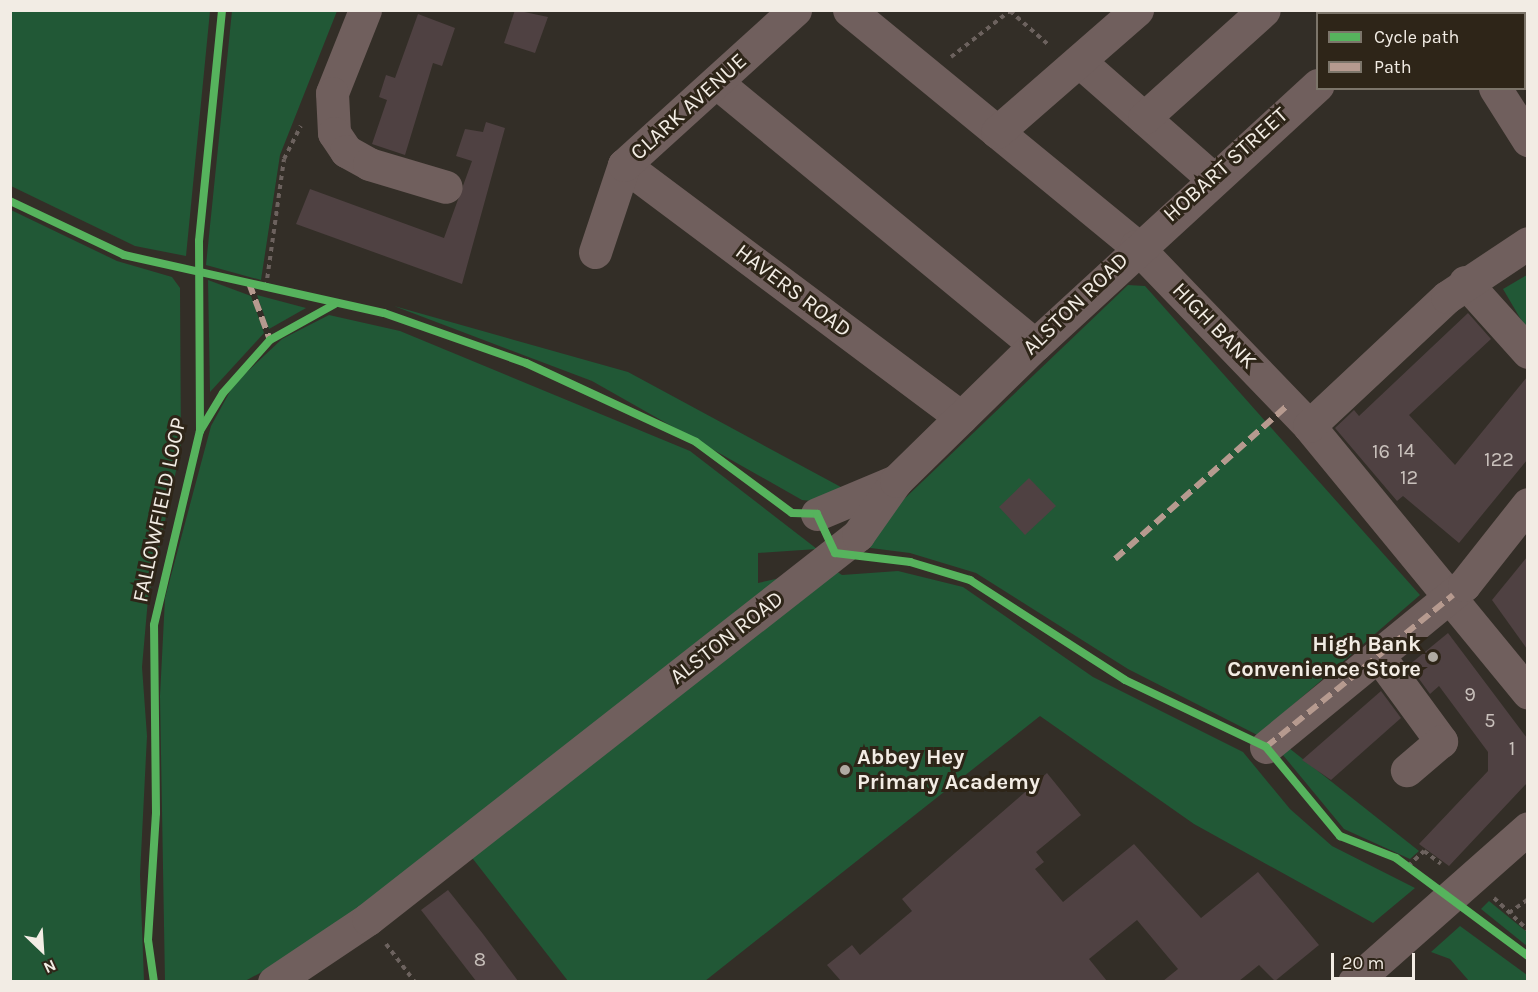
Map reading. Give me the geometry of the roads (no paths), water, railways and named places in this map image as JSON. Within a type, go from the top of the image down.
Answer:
[{"type":"street","points":[[365,10],[332,93],[334,133],[346,151],[369,164],[446,187]]},
{"type":"street","name":"CLARK AVENUE","points":[[595,252],[624,165],[795,10]]},
{"type":"street","name":"HIGH BANK","points":[[849,10],[1136,246],[1310,426],[1453,595],[1527,693]]},
{"type":"street","points":[[997,132],[1137,10]]},
{"type":"street","points":[[1144,118],[1264,10]]},
{"type":"street","points":[[1078,61],[1212,178]]},
{"type":"street","points":[[716,82],[1035,345]]},
{"type":"street","name":"HOBART STREET","points":[[1136,246],[1316,85]]},
{"type":"street","points":[[1496,90],[1527,140]]},
{"type":"street","name":"HAVERS ROAD","points":[[624,165],[961,417]]},
{"type":"street","points":[[1310,426],[1465,282],[1527,243]]},
{"type":"street","name":"ALSTON ROAD","points":[[274,981],[368,919],[858,535],[896,482],[1136,246]]},
{"type":"street","points":[[1465,282],[1527,352]]},
{"type":"street","points":[[817,514],[896,482]]},
{"type":"street","points":[[1266,747],[1453,595],[1527,504]]},
{"type":"street","points":[[1378,655],[1441,741],[1407,770]]},
{"type":"street","points":[[1354,981],[1432,915],[1466,882],[1526,834]]},
{"type":"place","name":"High Bank Convenience Store","points":[[1433,657]]},
{"type":"place","name":"Abbey Hey Primary Academy","points":[[845,770]]}]
